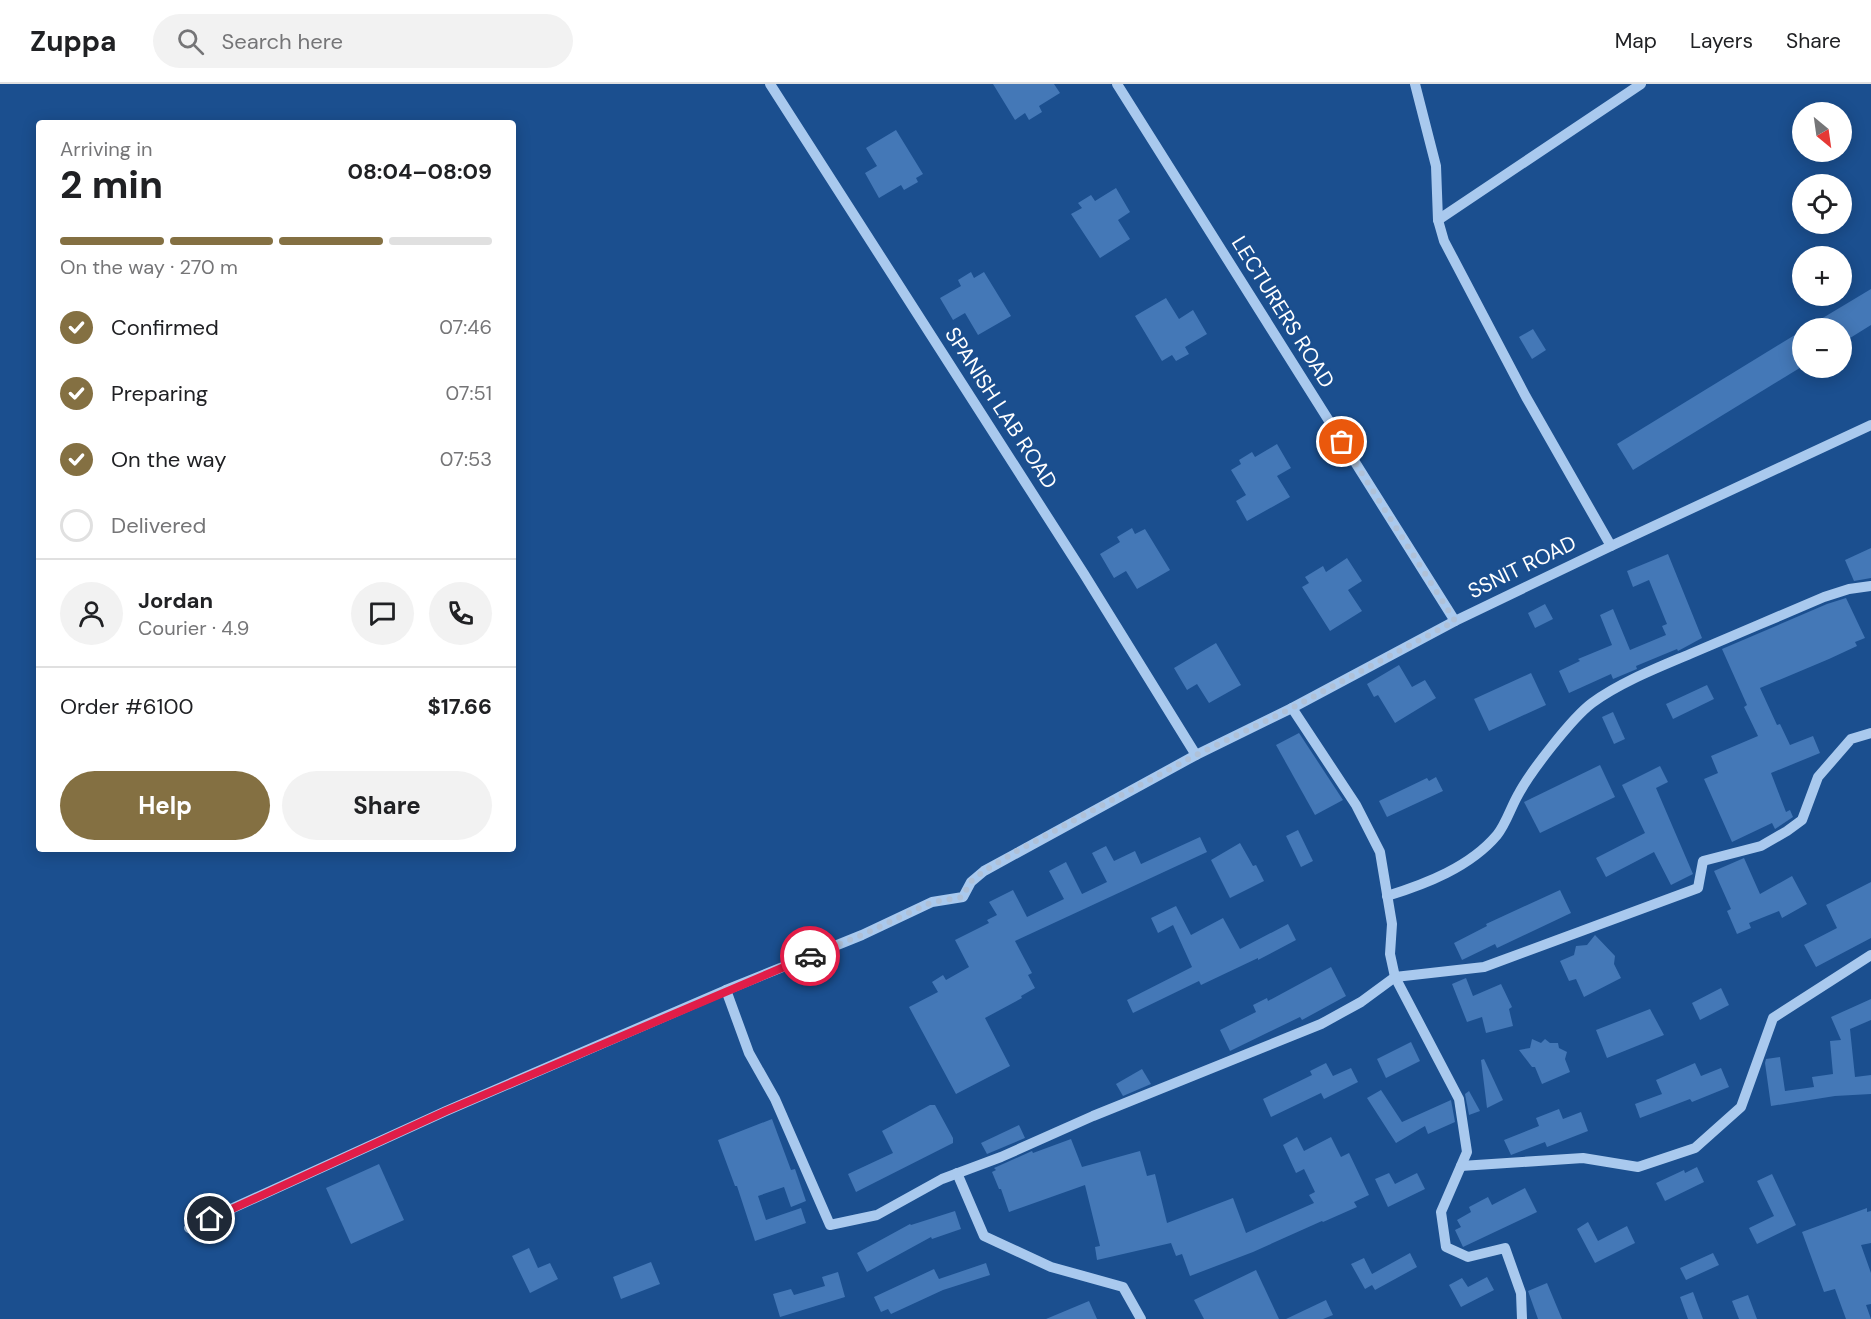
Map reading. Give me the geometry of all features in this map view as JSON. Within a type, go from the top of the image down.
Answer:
[{"type":"street","name":"SPANISH LAB ROAD","points":[[770,84],[1084,574],[1196,755]]},
{"type":"street","name":"LECTURERS ROAD","points":[[1117,84],[1455,621]]},
{"type":"street","points":[[1415,84],[1436,166],[1438,220],[1444,241],[1526,397],[1611,546]]},
{"type":"street","points":[[1438,220],[1641,84]]},
{"type":"street","name":"SSNIT ROAD","points":[[189,1228],[446,1111],[726,990],[862,935],[932,902],[963,897],[970,882],[984,871],[1196,755],[1292,708],[1455,621],[1871,425]]},
{"type":"street","points":[[1387,896],[1424,883],[1454,869],[1480,853],[1498,834],[1519,792],[1547,754],[1571,724],[1592,704],[1625,683],[1824,597],[1849,589],[1871,586]]},
{"type":"street","points":[[1292,708],[1356,805],[1380,852],[1392,924],[1390,954],[1395,977],[1459,1099],[1467,1152],[1441,1212],[1446,1247],[1468,1257],[1505,1248],[1521,1293],[1522,1319]]},
{"type":"street","points":[[726,990],[749,1053],[775,1099],[830,1226],[877,1215],[942,1179],[1321,1024],[1361,1002],[1395,977],[1484,967],[1698,888],[1703,861],[1761,846],[1802,820],[1818,777],[1851,739],[1871,733]]},
{"type":"street","points":[[1461,1166],[1583,1158],[1638,1167],[1695,1148],[1740,1107],[1773,1018],[1871,955]]},
{"type":"street","points":[[957,1173],[984,1236],[1051,1267],[1123,1287],[1141,1319]]},
{"type":"building","points":[[993,84],[1054,84],[1060,93],[1039,106],[1042,112],[1029,120],[1025,113],[1015,120]]},
{"type":"building","points":[[896,130],[923,174],[916,178],[918,182],[904,190],[901,185],[879,198],[865,173],[877,166],[866,148]]},
{"type":"building","points":[[1116,188],[1130,212],[1118,220],[1130,239],[1100,258],[1071,214],[1082,208],[1078,203],[1091,195],[1095,201]]},
{"type":"building","points":[[971,272],[974,278],[984,272],[1011,316],[978,335],[965,313],[953,320],[940,298],[961,286],[958,280]]},
{"type":"building","points":[[1871,289],[1871,325],[1852,337],[1852,318],[1823,318],[1843,306],[1852,306],[1852,300]]},
{"type":"building","points":[[1166,298],[1179,319],[1193,310],[1207,334],[1185,347],[1189,354],[1176,361],[1172,355],[1162,361],[1135,316]]},
{"type":"building","points":[[1533,329],[1546,350],[1532,359],[1519,337]]},
{"type":"building","points":[[1792,337],[1792,373],[1633,470],[1617,444]]},
{"type":"building","points":[[1277,444],[1291,468],[1277,476],[1290,497],[1247,521],[1236,501],[1246,495],[1231,470],[1241,464],[1239,460],[1252,452],[1255,457]]},
{"type":"building","points":[[1132,528],[1135,534],[1145,529],[1170,570],[1137,589],[1126,571],[1114,578],[1100,554],[1120,542],[1117,537]]},
{"type":"building","points":[[1871,548],[1871,578],[1854,581],[1845,560]]},
{"type":"building","points":[[1668,554],[1702,638],[1678,651],[1677,649],[1636,666],[1637,669],[1613,679],[1611,674],[1569,693],[1559,671],[1580,661],[1578,659],[1612,645],[1600,615],[1613,609],[1630,650],[1666,635],[1662,626],[1667,624],[1649,580],[1633,587],[1627,571]]},
{"type":"building","points":[[1347,558],[1362,581],[1348,590],[1362,611],[1330,631],[1302,587],[1309,583],[1305,577],[1323,566],[1326,572]]},
{"type":"building","points":[[1846,598],[1865,638],[1855,642],[1857,646],[1760,688],[1777,725],[1780,724],[1790,745],[1813,736],[1820,753],[1771,773],[1786,812],[1790,810],[1793,817],[1775,829],[1772,823],[1732,842],[1704,779],[1718,773],[1711,756],[1758,736],[1744,707],[1747,705],[1722,649]]},
{"type":"building","points":[[1545,604],[1553,619],[1535,628],[1528,613]]},
{"type":"building","points":[[1216,643],[1241,685],[1209,703],[1197,684],[1187,690],[1174,668]]},
{"type":"building","points":[[1399,665],[1412,687],[1425,680],[1436,698],[1395,723],[1378,695],[1374,697],[1367,684]]},
{"type":"building","points":[[1531,673],[1546,705],[1489,731],[1474,699]]},
{"type":"building","points":[[1707,685],[1714,699],[1673,719],[1666,704]]},
{"type":"building","points":[[1613,712],[1625,739],[1614,744],[1602,717]]},
{"type":"building","points":[[1299,733],[1343,800],[1315,815],[1276,745]]},
{"type":"building","points":[[1600,765],[1615,797],[1540,833],[1524,802]]},
{"type":"building","points":[[1660,766],[1668,782],[1656,788],[1693,874],[1671,885],[1654,852],[1606,877],[1596,858],[1645,833],[1622,785]]},
{"type":"building","points":[[1436,777],[1443,791],[1387,817],[1379,801],[1427,778],[1429,781]]},
{"type":"building","points":[[1298,830],[1313,861],[1301,867],[1286,836]]},
{"type":"building","points":[[1200,837],[1207,852],[1015,941],[1032,973],[1028,975],[1035,988],[1021,996],[1022,998],[985,1018],[1010,1066],[956,1094],[909,1007],[938,992],[932,982],[943,975],[946,980],[969,967],[955,940],[989,923],[987,920],[997,915],[989,902],[1013,890],[1027,917],[1064,899],[1049,871],[1066,862],[1082,894],[1107,882],[1092,853],[1106,846],[1114,861],[1135,851],[1141,864]]},
{"type":"building","points":[[1240,843],[1264,881],[1230,898],[1211,860]]},
{"type":"building","points":[[1744,858],[1760,894],[1792,876],[1807,904],[1782,918],[1779,911],[1749,923],[1751,928],[1737,934],[1727,911],[1731,909],[1714,871]]},
{"type":"building","points":[[1871,882],[1871,938],[1816,967],[1804,945],[1837,928],[1826,905]]},
{"type":"building","points":[[1560,890],[1571,913],[1497,948],[1495,944],[1462,960],[1454,943],[1487,926],[1486,924]]},
{"type":"building","points":[[1176,906],[1191,935],[1223,918],[1240,949],[1288,924],[1296,940],[1258,960],[1258,958],[1201,985],[1199,981],[1133,1013],[1127,1000],[1192,967],[1173,925],[1158,933],[1151,918]]},
{"type":"building","points":[[1595,935],[1615,956],[1614,964],[1621,978],[1584,997],[1576,979],[1569,981],[1560,961],[1574,955],[1576,946],[1587,945]]},
{"type":"building","points":[[1331,967],[1346,996],[1302,1020],[1300,1017],[1230,1051],[1220,1030],[1256,1012],[1253,1005],[1267,998],[1268,1001]]},
{"type":"building","points":[[1466,978],[1473,996],[1501,984],[1512,1007],[1509,1009],[1513,1026],[1486,1033],[1482,1017],[1467,1022],[1452,984]]},
{"type":"building","points":[[1721,988],[1729,1005],[1700,1020],[1692,1003]]},
{"type":"building","points":[[1871,999],[1871,1020],[1850,1029],[1855,1077],[1871,1075],[1871,1094],[1835,1096],[1771,1106],[1766,1059],[1780,1057],[1785,1091],[1814,1087],[1812,1077],[1833,1074],[1830,1041],[1841,1040],[1831,1017]]},
{"type":"building","points":[[1650,1009],[1664,1035],[1607,1058],[1596,1030]]},
{"type":"building","points":[[1532,1039],[1541,1043],[1545,1039],[1550,1043],[1558,1043],[1559,1048],[1567,1052],[1565,1059],[1570,1072],[1542,1084],[1535,1067],[1532,1067],[1519,1050],[1530,1048]]},
{"type":"building","points":[[1411,1042],[1420,1061],[1386,1078],[1377,1059]]},
{"type":"building","points":[[1484,1059],[1503,1100],[1487,1108],[1481,1060]]},
{"type":"building","points":[[1326,1063],[1333,1076],[1351,1068],[1358,1082],[1324,1099],[1321,1093],[1271,1117],[1263,1099],[1312,1075],[1310,1071]]},
{"type":"building","points":[[1695,1063],[1701,1076],[1721,1068],[1729,1087],[1692,1102],[1690,1099],[1640,1118],[1635,1104],[1662,1094],[1656,1080]]},
{"type":"building","points":[[1142,1069],[1151,1084],[1123,1096],[1116,1084]]},
{"type":"building","points":[[1381,1090],[1402,1122],[1451,1100],[1455,1122],[1428,1134],[1425,1126],[1396,1143],[1367,1098]]},
{"type":"building","points":[[1469,1091],[1480,1111],[1469,1115],[1465,1094]]},
{"type":"building","points":[[930,1105],[935,1105],[953,1138],[953,1143],[856,1192],[848,1174],[893,1153],[882,1131]]},
{"type":"building","points":[[1559,1109],[1563,1119],[1581,1112],[1588,1131],[1547,1147],[1545,1142],[1511,1155],[1504,1140],[1539,1126],[1536,1118]]},
{"type":"building","points":[[772,1119],[791,1170],[795,1169],[806,1201],[791,1207],[784,1187],[758,1196],[766,1220],[801,1208],[806,1223],[755,1241],[737,1186],[735,1186],[718,1140]]},
{"type":"building","points":[[1019,1125],[1025,1138],[987,1154],[981,1143]]},
{"type":"building","points":[[1297,1137],[1304,1151],[1331,1137],[1341,1157],[1349,1153],[1369,1195],[1354,1202],[1357,1207],[1253,1252],[1190,1276],[1182,1254],[1176,1256],[1171,1243],[1097,1260],[1095,1247],[1100,1246],[1085,1185],[1009,1212],[992,1172],[996,1170],[994,1168],[1032,1151],[1033,1153],[1071,1139],[1082,1167],[1140,1151],[1147,1176],[1155,1174],[1167,1223],[1233,1198],[1246,1233],[1314,1203],[1309,1195],[1315,1192],[1304,1169],[1296,1173],[1283,1145]]},
{"type":"building","points":[[379,1164],[404,1220],[351,1244],[326,1188]]},
{"type":"building","points":[[1697,1167],[1704,1182],[1665,1201],[1656,1183],[1684,1170],[1685,1173]]},
{"type":"building","points":[[1389,1173],[1395,1184],[1417,1173],[1425,1189],[1388,1207],[1375,1179]]},
{"type":"building","points":[[1772,1174],[1796,1225],[1757,1244],[1749,1228],[1774,1216],[1757,1181]]},
{"type":"building","points":[[1525,1188],[1537,1212],[1463,1247],[1455,1230],[1461,1227],[1457,1220],[1471,1212],[1469,1207],[1488,1197],[1492,1205]]},
{"type":"building","points":[[1867,1208],[1867,1212],[1871,1211],[1871,1243],[1861,1245],[1871,1273],[1871,1304],[1866,1305],[1871,1319],[1846,1319],[1835,1289],[1824,1292],[1802,1232]]},
{"type":"building","points":[[955,1211],[961,1229],[932,1239],[931,1237],[867,1272],[857,1253],[910,1224]]},
{"type":"building","points":[[1588,1222],[1598,1241],[1627,1226],[1635,1243],[1595,1263],[1577,1229]]},
{"type":"building","points":[[529,1248],[538,1268],[550,1263],[558,1279],[530,1293],[512,1256]]},
{"type":"building","points":[[1410,1253],[1417,1267],[1375,1290],[1372,1285],[1365,1289],[1351,1264],[1364,1258],[1372,1274]]},
{"type":"building","points":[[1713,1253],[1719,1265],[1686,1280],[1680,1268]]},
{"type":"building","points":[[651,1262],[660,1284],[621,1299],[613,1277]]},
{"type":"building","points":[[986,1263],[990,1275],[943,1290],[891,1314],[888,1309],[881,1312],[874,1297],[934,1269],[939,1279]]},
{"type":"building","points":[[1256,1270],[1279,1319],[1204,1319],[1194,1300]]},
{"type":"building","points":[[838,1272],[845,1297],[780,1317],[773,1294],[791,1289],[794,1295],[825,1286],[822,1277]]},
{"type":"building","points":[[1487,1277],[1494,1290],[1461,1307],[1449,1285],[1462,1278],[1468,1287]]},
{"type":"building","points":[[1547,1283],[1562,1319],[1538,1319],[1528,1291]]},
{"type":"building","points":[[1693,1292],[1703,1319],[1688,1319],[1680,1297]]},
{"type":"building","points":[[1748,1295],[1757,1319],[1739,1319],[1732,1301]]},
{"type":"building","points":[[1326,1300],[1333,1315],[1323,1319],[1286,1319]]},
{"type":"building","points":[[1089,1301],[1097,1319],[1046,1319]]},
{"type":"way so far","points":[[810,956],[862,935],[932,902],[963,897],[970,882],[1017,851],[1455,621],[1342,442]]},
{"type":"route","points":[[210,1219],[446,1111],[810,956]]}]
